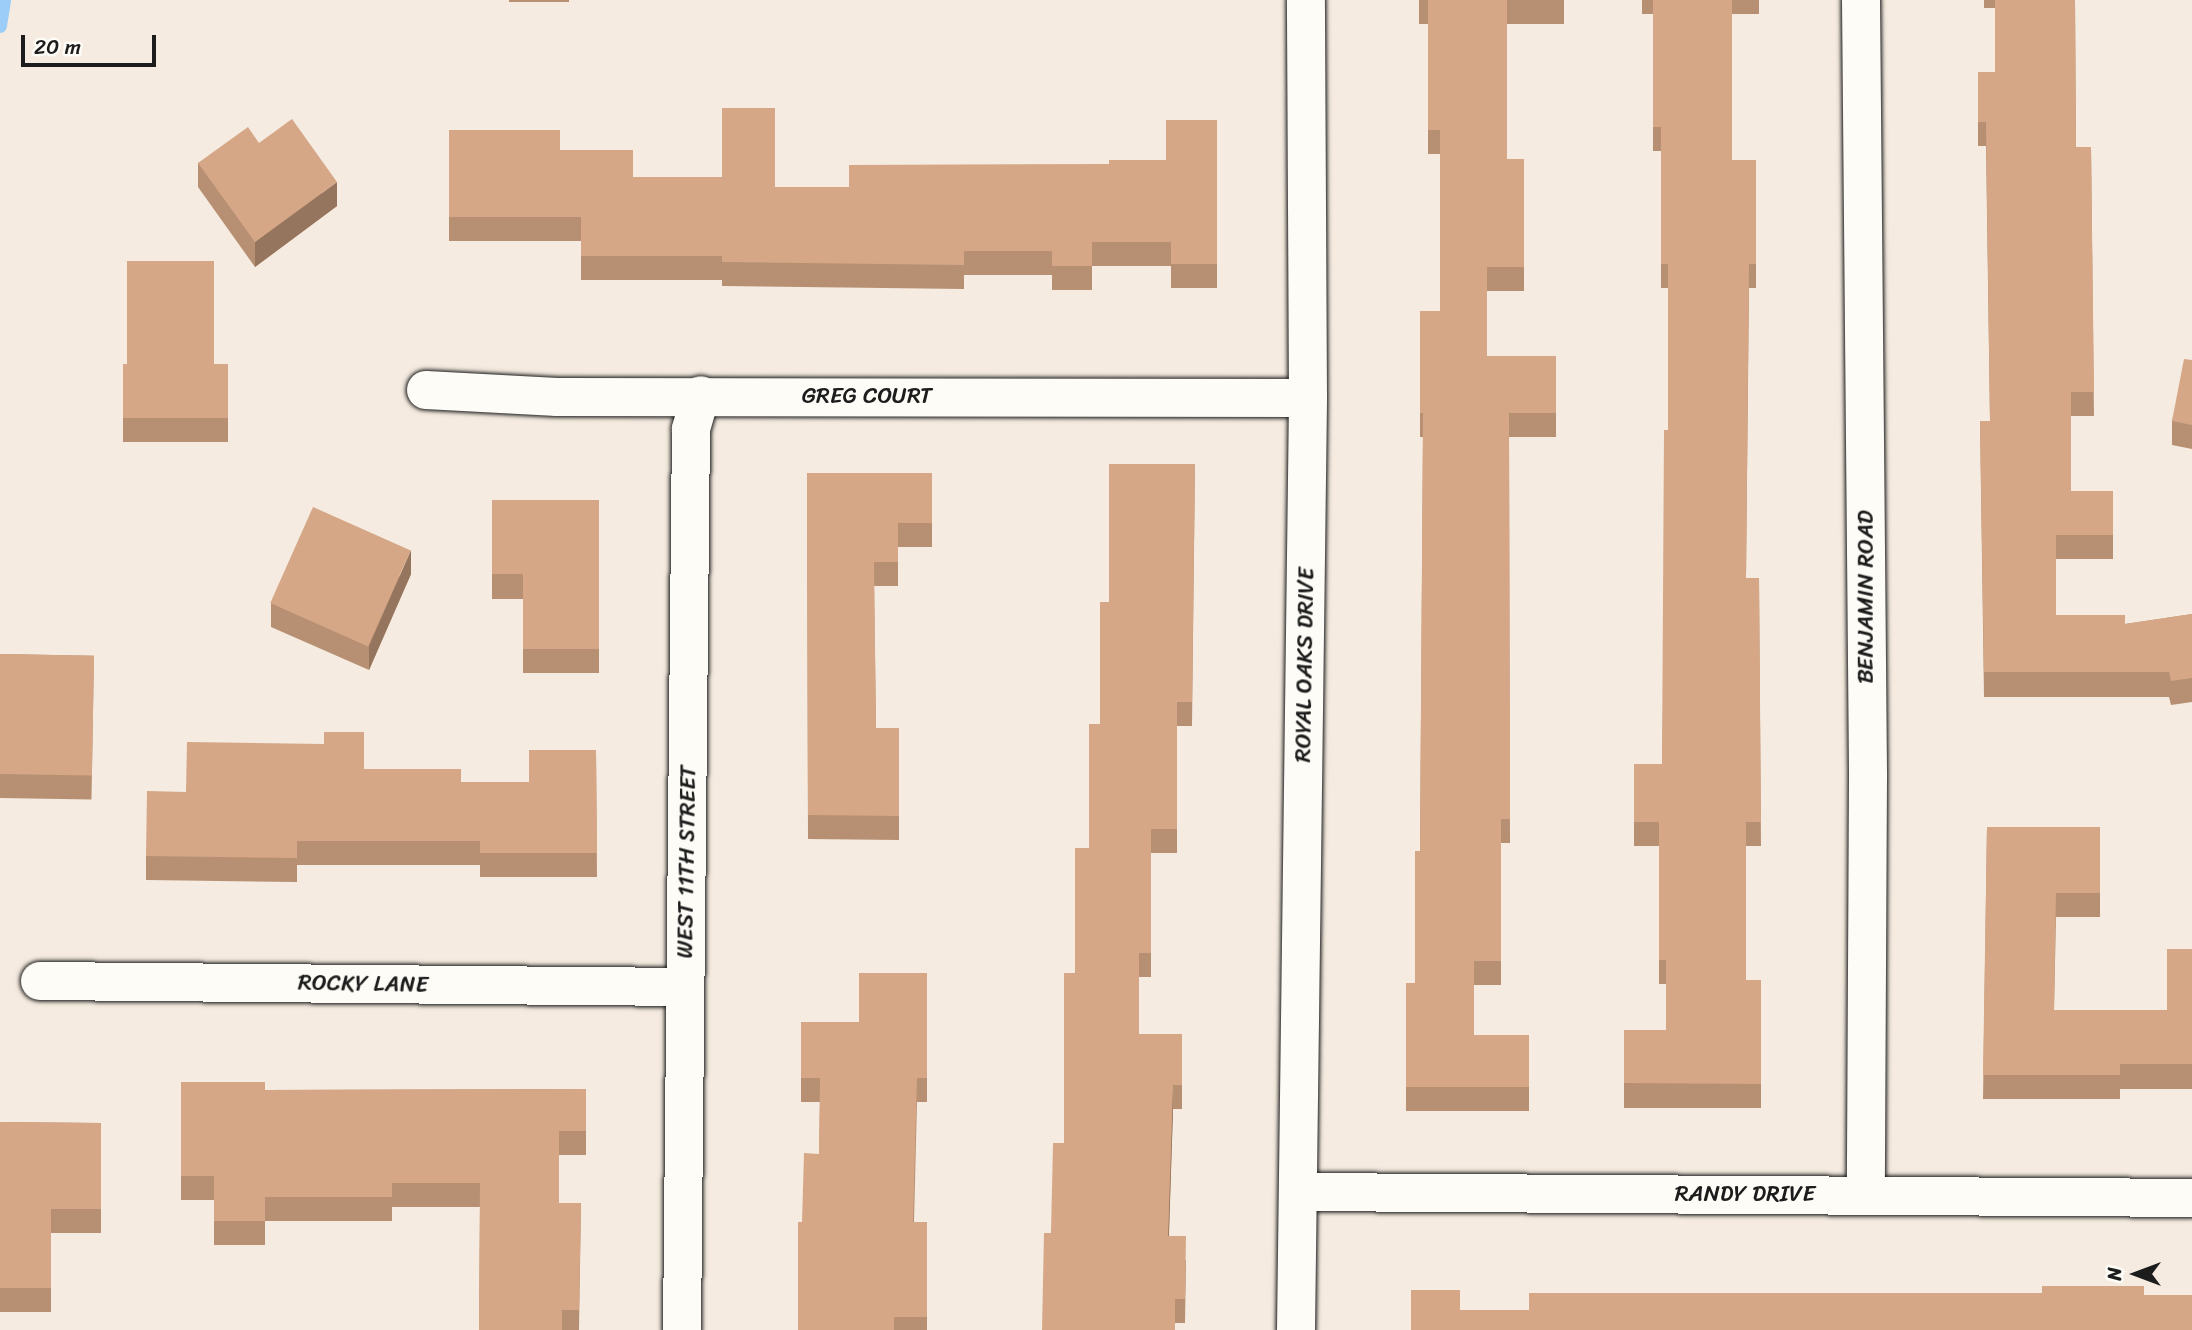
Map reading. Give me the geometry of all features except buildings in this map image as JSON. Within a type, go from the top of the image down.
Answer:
[{"type":"street","name":"ROYAL OAKS DRIVE","points":[[1296,1330],[1308,398],[1306,0]]},
{"type":"street","name":"BENJAMIN ROAD","points":[[1861,0],[1868,778],[1866,1195]]},
{"type":"street","name":"GREG COURT","points":[[426,390],[557,397],[701,395],[1308,398]]},
{"type":"street","name":"WEST 11TH STREET","points":[[682,1330],[691,429],[701,395]]},
{"type":"street","name":"ROCKY LANE","points":[[40,981],[685,987]]},
{"type":"street","name":"RANDY DRIVE","points":[[1299,1192],[2192,1198]]},
{"type":"waterway","points":[[0,26],[4,0]]}]
